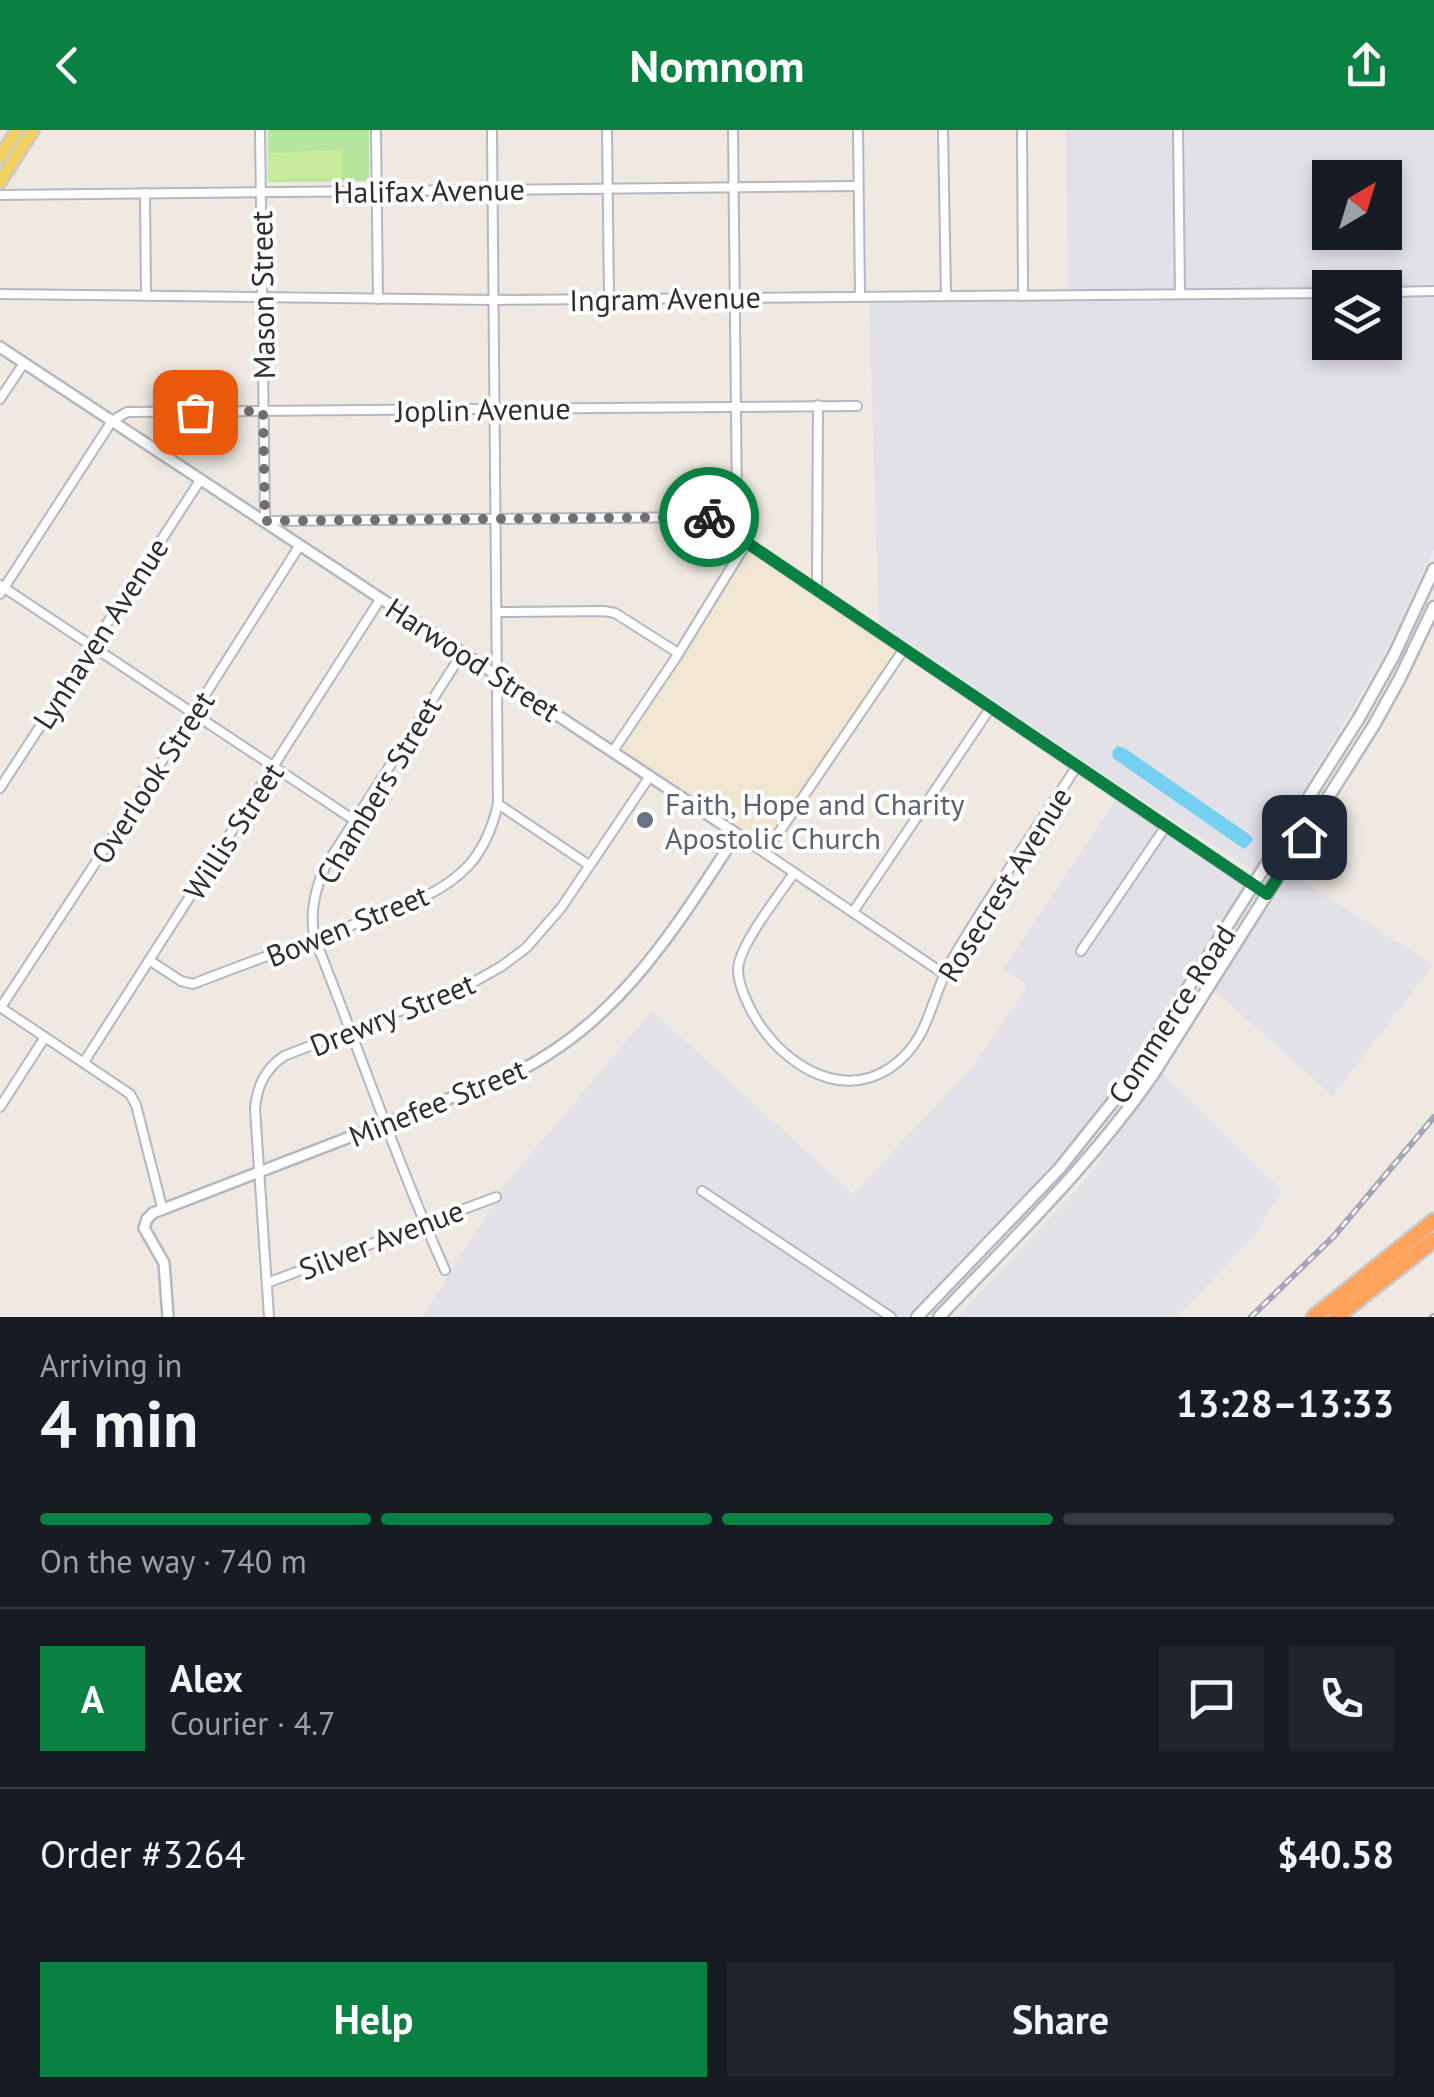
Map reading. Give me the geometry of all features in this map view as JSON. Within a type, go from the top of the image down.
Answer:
[{"type":"highway","points":[[1314,1317],[1434,1222]]},
{"type":"highway","points":[[1336,1317],[1434,1240]]},
{"type":"main road","points":[[0,157],[17,130]]},
{"type":"main road","points":[[0,182],[34,130]]},
{"type":"main road","name":"Commerce Road","points":[[917,1317],[1059,1169],[1147,1054],[1366,708],[1434,570]]},
{"type":"main road","name":"Commerce Road","points":[[939,1317],[1070,1180],[1121,1120],[1381,713],[1434,607]]},
{"type":"street","name":"Mason Street","points":[[260,130],[265,521]]},
{"type":"street","points":[[376,130],[378,299]]},
{"type":"street","name":"Bowen Street","points":[[149,960],[181,981],[194,984],[419,899],[466,868],[492,824],[498,804],[492,130]]},
{"type":"street","points":[[607,130],[609,298]]},
{"type":"street","points":[[728,530],[736,505],[733,130]]},
{"type":"street","points":[[858,130],[860,296]]},
{"type":"street","points":[[943,130],[946,294]]},
{"type":"street","points":[[1022,130],[1024,296]]},
{"type":"street","points":[[1178,130],[1180,294]]},
{"type":"street","name":"Halifax Avenue","points":[[0,194],[858,186]]},
{"type":"street","points":[[145,193],[146,296]]},
{"type":"street","points":[[1402,292],[1434,291]]},
{"type":"street","name":"Ingram Avenue","points":[[0,294],[493,300],[1312,292]]},
{"type":"street","name":"Harwood Street","points":[[0,347],[944,974]]},
{"type":"street","points":[[0,400],[24,363]]},
{"type":"street","points":[[817,590],[818,405]]},
{"type":"street","name":"Joplin Avenue","points":[[112,421],[127,412],[857,406]]},
{"type":"street","points":[[112,421],[1,589],[354,820]]},
{"type":"street","name":"Lynhaven Avenue","points":[[0,788],[201,479]]},
{"type":"street","points":[[265,521],[704,516],[1267,894]]},
{"type":"street","points":[[613,751],[747,542]]},
{"type":"street","name":"Overlook Street","points":[[1,1007],[300,545]]},
{"type":"street","name":"Willis Street","points":[[84,1062],[381,598]]},
{"type":"street","points":[[496,612],[615,613],[678,654]]},
{"type":"street","points":[[765,853],[904,649]]},
{"type":"street","name":"Chambers Street","points":[[445,1270],[315,939],[312,919],[320,877],[464,652]]},
{"type":"street","points":[[853,912],[991,707]]},
{"type":"street","name":"Rosecrest Avenue","points":[[794,873],[742,951],[738,971],[742,992],[765,1032],[782,1051],[814,1073],[833,1080],[871,1078],[906,1055],[921,1037],[952,960],[1077,766]]},
{"type":"street","name":"Drewry Street","points":[[258,1172],[256,1097],[262,1080],[278,1060],[472,984],[526,948],[545,928],[650,776]]},
{"type":"street","points":[[498,804],[589,865]]},
{"type":"street","points":[[1081,951],[1166,826]]},
{"type":"street","name":"Minefee Street","points":[[162,1207],[525,1068],[557,1049],[593,1022],[662,948],[737,834]]},
{"type":"street","points":[[1,1007],[126,1090],[134,1100],[162,1207],[147,1219],[144,1228],[164,1263],[168,1317]]},
{"type":"street","points":[[0,1106],[45,1037]]},
{"type":"street","points":[[258,1172],[270,1317]]},
{"type":"street","points":[[702,1191],[891,1317]]},
{"type":"street","name":"Silver Avenue","points":[[267,1282],[496,1197]]},
{"type":"shaded area","points":[[1066,130],[1434,130],[1434,549],[1385,653],[1255,872],[879,623],[869,299],[1068,297]]},
{"type":"shaded area","points":[[749,544],[904,649],[765,853],[613,751]]},
{"type":"shaded area","points":[[1116,800],[1246,885],[1113,1093],[1060,1156],[906,1317],[422,1317],[508,1181],[652,1011],[853,1194],[974,1065],[1028,986],[1003,968]]},
{"type":"shaded area","points":[[1291,873],[1433,965],[1333,1096],[1214,990]]},
{"type":"shaded area","points":[[1162,1073],[1282,1190],[1252,1239],[1176,1317],[958,1317],[1088,1177]]},
{"type":"green space","points":[[268,130],[369,130],[369,181],[268,182]]},
{"type":"green space","points":[[341,150],[341,179],[269,180],[269,153]]},
{"type":"water","points":[[1117,746],[1253,840],[1245,849],[1241,847],[1113,758]]},
{"type":"railway","points":[[1251,1317],[1334,1236],[1434,1117]]},
{"type":"way so far","points":[[195,412],[263,411],[265,521],[709,517]]},
{"type":"place","name":"Faith, Hope and Charity Apostolic Church","points":[[645,820]]},
{"type":"route","points":[[709,517],[1267,894],[1304,837]]}]
